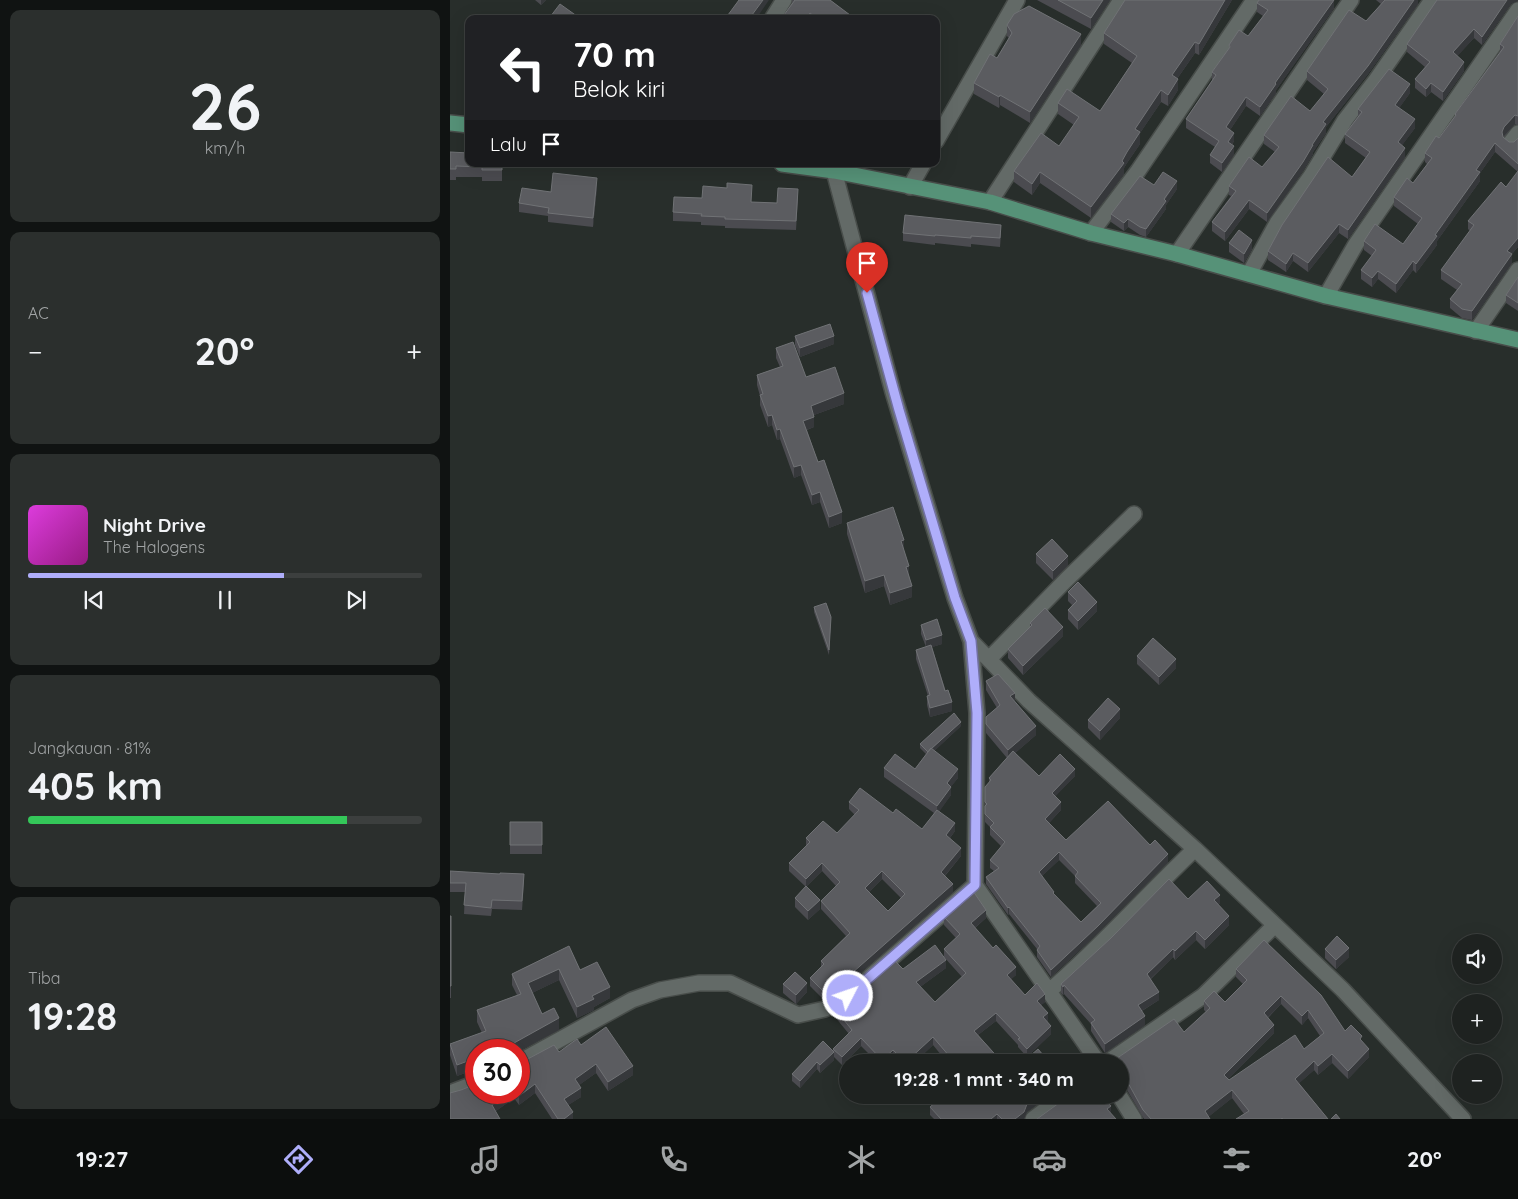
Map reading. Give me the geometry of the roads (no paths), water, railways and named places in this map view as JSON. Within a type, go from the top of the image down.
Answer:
[{"type":"main road","points":[[450,123],[465,125]]},
{"type":"main road","points":[[804,167],[834,171],[990,202],[1091,233],[1177,254],[1326,296],[1518,340]]},
{"type":"street","points":[[775,15],[784,0]]},
{"type":"street","points":[[990,202],[1090,39],[1121,0]]},
{"type":"street","points":[[1091,233],[1138,171],[1254,0]]},
{"type":"street","points":[[1177,254],[1351,0]]},
{"type":"street","points":[[1249,274],[1277,224],[1312,176],[1345,120],[1376,80],[1432,0]]},
{"type":"street","points":[[940,134],[1020,2]]},
{"type":"street","points":[[1326,296],[1356,244],[1518,10]]},
{"type":"street","points":[[910,187],[921,167]]},
{"type":"street","points":[[834,171],[893,392],[955,598],[971,641],[977,713],[975,885],[1092,1054]]},
{"type":"street","points":[[1476,331],[1518,270]]},
{"type":"street","points":[[989,659],[1134,514]]},
{"type":"street","points":[[971,641],[1029,701],[1195,849],[1343,990],[1463,1119]]},
{"type":"street","points":[[1048,992],[1080,964],[1195,849]]},
{"type":"street","points":[[530,1056],[632,1000],[660,990],[699,983],[730,983],[798,1015],[825,1009],[848,996],[975,885]]},
{"type":"street","points":[[1120,1054],[1203,996],[1275,925]]},
{"type":"street","points":[[450,1093],[465,1087]]},
{"type":"street","points":[[1033,1119],[1053,1104]]},
{"type":"street","points":[[1125,1104],[1134,1119]]}]
